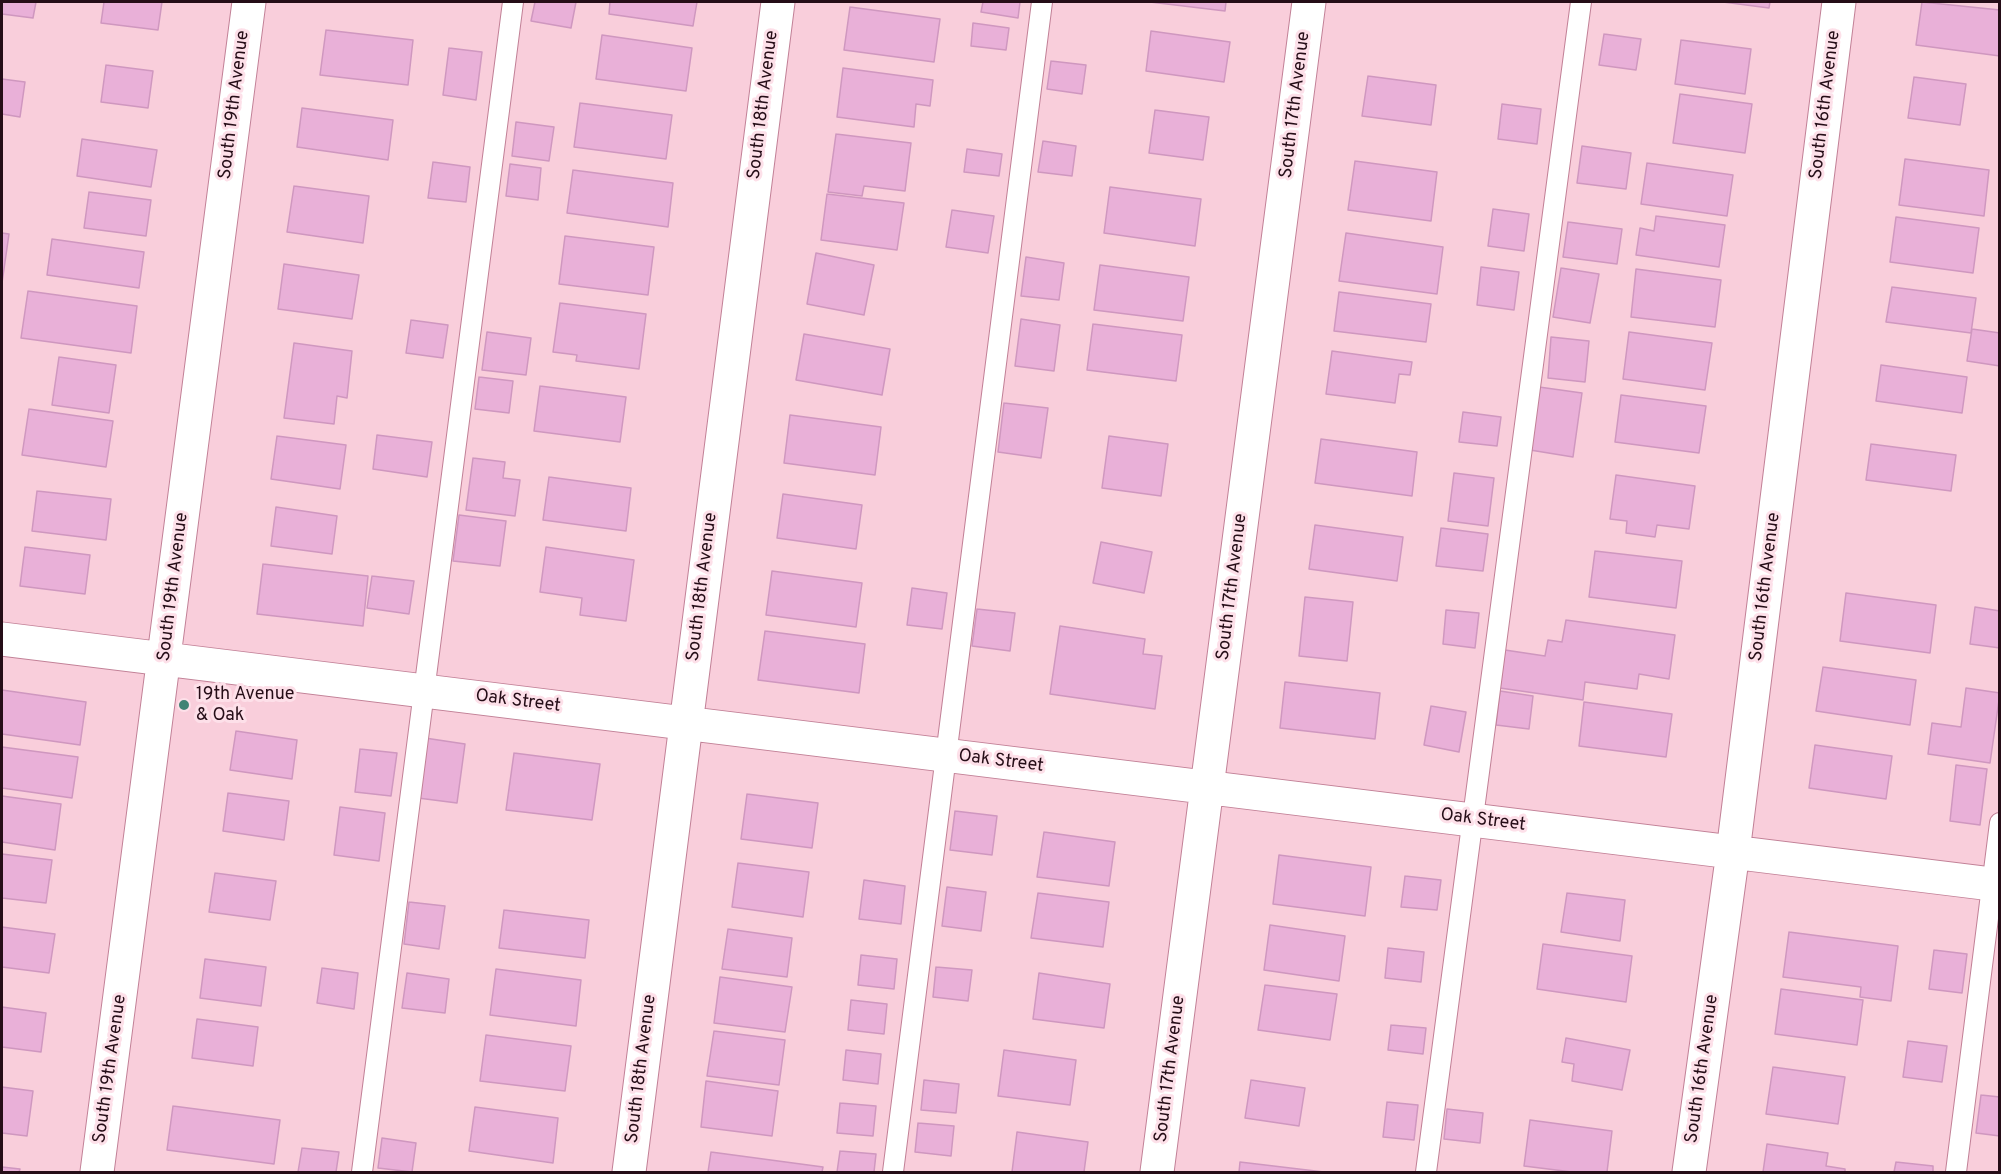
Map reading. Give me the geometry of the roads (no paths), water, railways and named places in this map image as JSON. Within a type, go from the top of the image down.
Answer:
[{"type":"street","name":"South 19th Avenue","points":[[97,1173],[249,2]]},
{"type":"street","name":"South 18th Avenue","points":[[629,1173],[778,2]]},
{"type":"street","name":"South 17th Avenue","points":[[1157,1173],[1309,2]]},
{"type":"street","name":"South 16th Avenue","points":[[1689,1173],[1733,852],[1839,2]]},
{"type":"street","name":"Oak Street","points":[[2,639],[1996,884]]},
{"type":"lane","points":[[362,1173],[513,2]]},
{"type":"lane","points":[[893,1173],[1042,2]]},
{"type":"lane","points":[[1426,1173],[1581,2]]},
{"type":"lane","points":[[1956,1173],[1996,884],[2000,823]]},
{"type":"place","name":"19th Avenue & Oak","points":[[184,705]]}]
